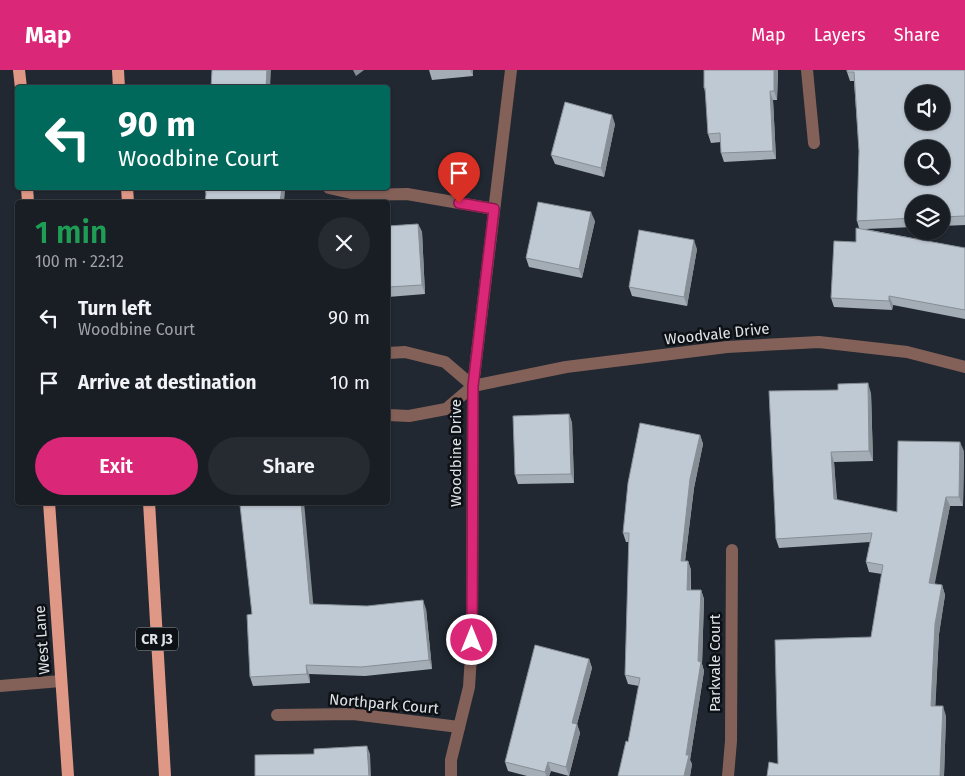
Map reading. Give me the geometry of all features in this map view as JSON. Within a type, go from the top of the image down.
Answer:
[{"type":"main road","points":[[19,70],[21,85]]},
{"type":"main road","points":[[118,70],[119,85]]},
{"type":"main road","name":"West Lane","points":[[49,505],[68,776]]},
{"type":"main road","name":"CR J3","points":[[149,505],[165,776]]},
{"type":"street","name":"Woodbine Drive","points":[[451,776],[451,760],[470,687],[472,640],[473,386],[511,70]]},
{"type":"street","points":[[807,70],[814,143]]},
{"type":"street","points":[[337,190],[360,195],[407,194],[494,209]]},
{"type":"street","name":"Woodvale Drive","points":[[390,415],[409,416],[446,409],[473,386],[575,366],[727,347],[818,342],[907,352],[965,367]]},
{"type":"street","points":[[390,353],[405,352],[445,362],[473,386]]},
{"type":"street","name":"Parkvale Court","points":[[728,776],[731,741],[732,550]]},
{"type":"street","points":[[0,686],[61,681]]},
{"type":"street","name":"Northpark Court","points":[[277,715],[353,714],[459,727]]},
{"type":"building","points":[[212,70],[267,70],[266,85],[211,85]]},
{"type":"building","points":[[704,70],[774,70],[774,91],[770,91],[773,151],[721,153],[720,133],[708,134]]},
{"type":"building","points":[[847,70],[965,70],[965,216],[950,217],[950,195],[905,195],[905,218],[857,221],[859,151],[854,72],[847,72]]},
{"type":"building","points":[[565,102],[612,115],[601,168],[551,155]]},
{"type":"building","points":[[205,190],[282,190],[280,200],[205,200]]},
{"type":"building","points":[[538,202],[591,212],[579,269],[526,258]]},
{"type":"building","points":[[418,224],[422,285],[390,287],[390,226]]},
{"type":"building","points":[[856,228],[905,237],[905,240],[921,240],[965,248],[965,310],[889,296],[889,301],[831,298],[834,241],[856,242]]},
{"type":"building","points":[[639,230],[694,240],[684,297],[629,287]]},
{"type":"building","points":[[868,383],[869,451],[831,452],[834,499],[897,512],[898,441],[960,442],[959,497],[946,497],[929,583],[942,585],[935,624],[931,706],[943,706],[940,776],[767,776],[769,762],[778,764],[775,640],[871,637],[883,565],[866,562],[872,533],[776,539],[769,391],[838,390],[838,384]]},
{"type":"building","points":[[569,414],[571,474],[515,475],[513,416]]},
{"type":"building","points":[[640,423],[700,435],[690,479],[681,561],[688,561],[687,590],[701,590],[698,661],[701,662],[686,755],[689,755],[684,776],[618,776],[626,741],[628,742],[640,678],[625,675],[629,533],[623,533],[628,483]]},
{"type":"building","points":[[240,505],[301,505],[310,604],[367,606],[423,600],[429,660],[361,667],[306,665],[307,674],[250,677],[247,615],[252,614]]},
{"type":"building","points":[[535,645],[589,659],[572,723],[577,724],[566,767],[548,762],[545,772],[505,762]]},
{"type":"building","points":[[367,746],[369,776],[255,776],[255,755],[314,754],[314,749]]},
{"type":"route","points":[[459,203],[494,209],[473,386],[472,640]]}]
